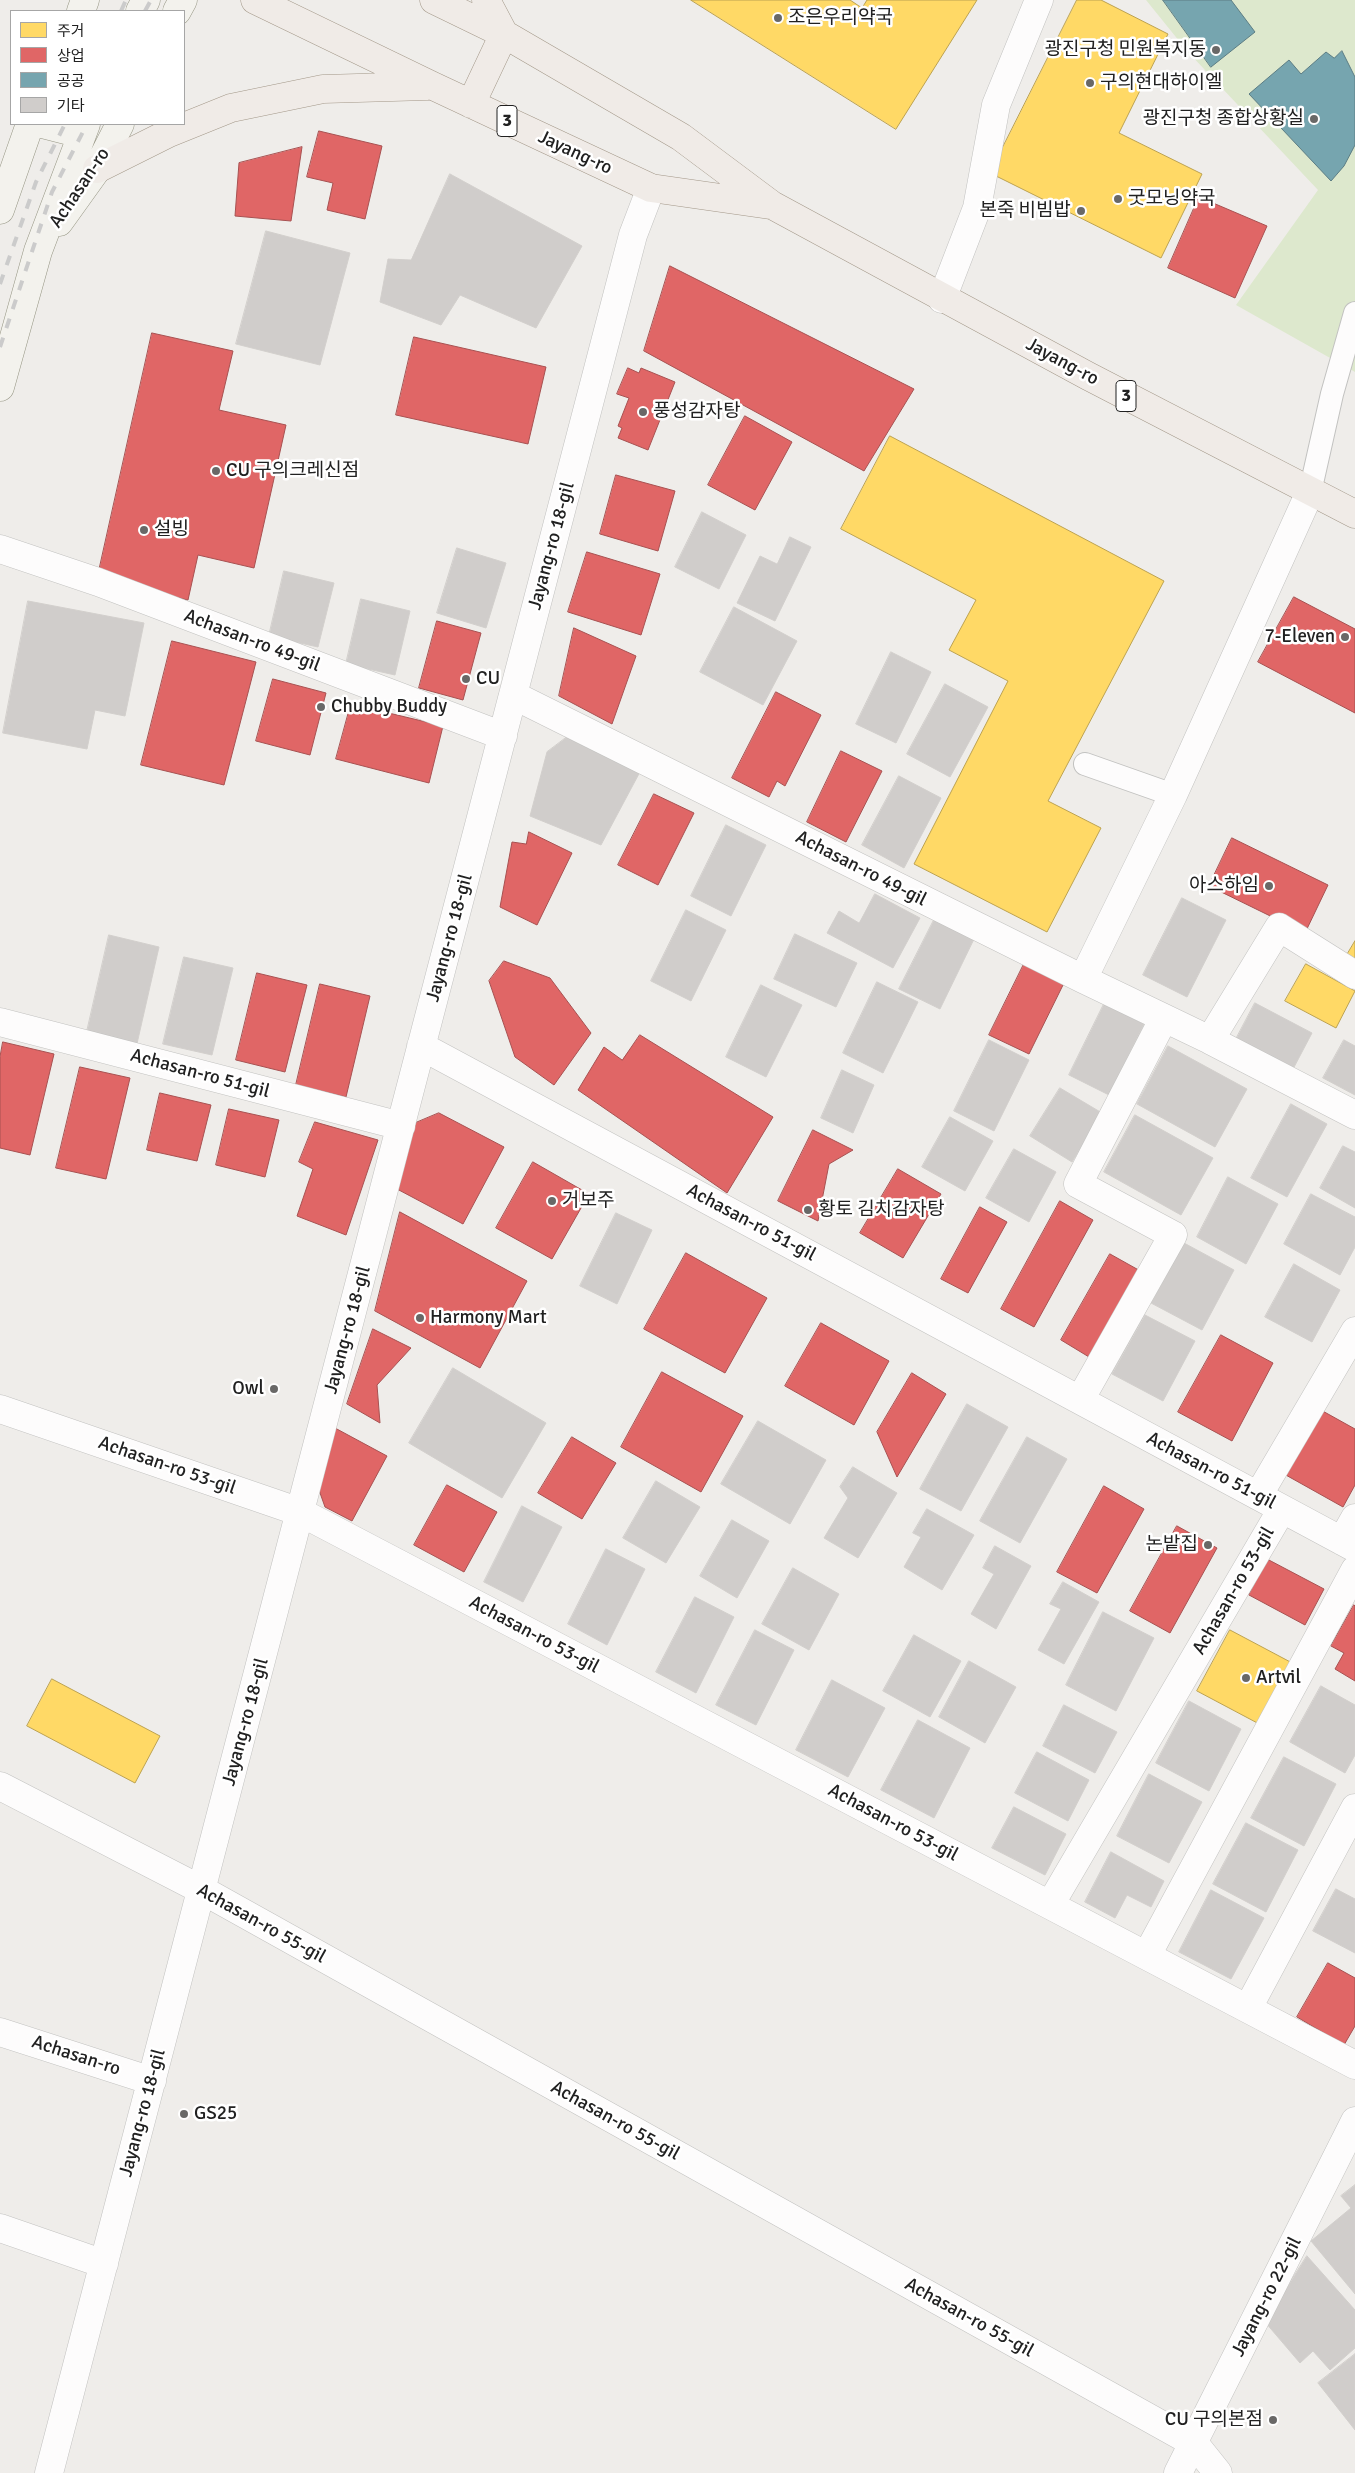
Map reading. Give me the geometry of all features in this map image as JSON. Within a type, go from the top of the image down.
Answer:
[{"type":"main road","name":"Jayang-ro","points":[[255,0],[651,188],[772,205]]},
{"type":"main road","name":"Jayang-ro","points":[[434,0],[504,34],[681,137],[772,205],[942,299],[1355,514]]},
{"type":"main road","points":[[471,104],[504,34],[486,0]]},
{"type":"main road","points":[[97,169],[169,133],[231,108],[323,89],[433,86]]},
{"type":"main road","points":[[0,210],[30,125]]},
{"type":"main road","points":[[50,125],[84,129]]},
{"type":"main road","name":"Achasan-ro","points":[[38,251],[97,169],[119,125]]},
{"type":"main road","name":"Achasan-ro","points":[[0,387],[38,251],[84,129]]},
{"type":"street","points":[[942,299],[977,208],[996,105],[1039,0]]},
{"type":"street","name":"Jayang-ro 18-gil","points":[[49,2473],[633,235],[651,188]]},
{"type":"street","points":[[1083,980],[1173,795],[1310,492]]},
{"type":"street","name":"Achasan-ro 49-gil","points":[[0,549],[98,582],[503,736]]},
{"type":"street","name":"Achasan-ro 49-gil","points":[[513,695],[1083,980],[1210,1040],[1355,1115]]},
{"type":"street","points":[[1210,1040],[1279,927],[1355,975]]},
{"type":"street","points":[[1080,1400],[1173,1235],[1078,1184],[1164,1018]]},
{"type":"street","name":"Achasan-ro 51-gil","points":[[0,1022],[401,1126]]},
{"type":"street","name":"Achasan-ro 51-gil","points":[[421,1046],[1348,1545],[1355,1518]]},
{"type":"street","points":[[1258,1496],[1355,1331]]},
{"type":"street","name":"Achasan-ro 53-gil","points":[[0,1409],[300,1512],[1355,2065]]},
{"type":"street","name":"Achasan-ro 53-gil","points":[[1050,1905],[1282,1509]]},
{"type":"street","points":[[1147,1955],[1355,1570]]},
{"type":"street","name":"Achasan-ro 55-gil","points":[[0,1786],[202,1890],[1194,2444],[1218,2473]]},
{"type":"street","points":[[1248,2008],[1355,1808]]},
{"type":"street","name":"Achasan-ro","points":[[0,2032],[152,2081]]},
{"type":"street","name":"Jayang-ro 22-gil","points":[[1178,2473],[1355,2121]]},
{"type":"street","points":[[0,2228],[104,2264]]},
{"type":"lane","points":[[1310,492],[1332,394],[1355,313]]},
{"type":"lane","points":[[1085,764],[1173,795]]},
{"type":"green space","points":[[1146,0],[1355,0],[1355,372],[1236,305],[1318,190],[1188,52]]},
{"type":"building: 주거","points":[[691,0],[850,0],[862,8],[867,0],[977,0],[896,129]]},
{"type":"building: 주거","name":"구의현대하이엘","points":[[1077,0],[1101,0],[1168,34],[1119,133],[1202,174],[1161,258],[990,173]]},
{"type":"building: 주거","points":[[890,436],[1164,581],[1048,801],[1101,828],[1047,932],[914,864],[1008,681],[949,650],[976,600],[841,529]]},
{"type":"building: 주거","points":[[1355,941],[1355,967],[1344,960]]},
{"type":"building: 주거","points":[[1306,964],[1355,991],[1336,1028],[1285,1001]]},
{"type":"building: 주거","name":"Artvil","points":[[1230,1630],[1296,1665],[1263,1726],[1197,1691]]},
{"type":"building: 주거","points":[[52,1679],[160,1736],[135,1783],[27,1726]]},
{"type":"building: 상업","points":[[319,131],[382,146],[365,219],[327,210],[333,183],[307,177]]},
{"type":"building: 상업","points":[[302,147],[291,221],[235,216],[239,163]]},
{"type":"building: 상업","points":[[1199,197],[1267,226],[1235,298],[1168,268]]},
{"type":"building: 상업","points":[[670,266],[914,389],[864,471],[644,351]]},
{"type":"building: 상업","points":[[152,333],[233,351],[219,410],[286,425],[254,568],[198,555],[188,600],[97,580]]},
{"type":"building: 상업","points":[[414,337],[546,367],[528,444],[396,415]]},
{"type":"building: 상업","name":"풍성감자탕","points":[[628,368],[639,373],[641,368],[675,382],[648,450],[618,438],[622,428],[618,426],[629,398],[617,394]]},
{"type":"building: 상업","points":[[745,416],[792,442],[755,510],[708,485]]},
{"type":"building: 상업","points":[[616,475],[675,491],[658,551],[600,534]]},
{"type":"building: 상업","points":[[587,552],[660,574],[641,635],[568,612]]},
{"type":"building: 상업","points":[[1294,597],[1355,629],[1355,713],[1258,662]]},
{"type":"building: 상업","points":[[437,621],[481,633],[463,700],[419,688]]},
{"type":"building: 상업","points":[[574,628],[636,656],[612,724],[559,696]]},
{"type":"building: 상업","points":[[172,641],[256,662],[224,785],[141,765]]},
{"type":"building: 상업","points":[[273,679],[326,693],[310,755],[256,741]]},
{"type":"building: 상업","points":[[776,692],[821,715],[785,786],[777,781],[769,797],[732,778]]},
{"type":"building: 상업","points":[[351,704],[443,726],[429,783],[336,759]]},
{"type":"building: 상업","points":[[841,751],[882,771],[846,842],[807,822]]},
{"type":"building: 상업","points":[[654,794],[694,813],[658,885],[618,865]]},
{"type":"building: 상업","points":[[529,832],[572,853],[537,925],[500,907],[512,842],[526,844]]},
{"type":"building: 상업","name":"아스하임","points":[[1232,838],[1328,885],[1305,933],[1209,886]]},
{"type":"building: 상업","points":[[504,961],[550,978],[591,1033],[554,1085],[515,1057],[489,981]]},
{"type":"building: 상업","points":[[1024,964],[1064,983],[1029,1054],[989,1035]]},
{"type":"building: 상업","points":[[257,973],[307,985],[285,1072],[236,1060]]},
{"type":"building: 상업","points":[[320,984],[370,996],[346,1097],[296,1085]]},
{"type":"building: 상업","points":[[640,1035],[773,1117],[727,1193],[578,1090],[604,1047],[622,1060]]},
{"type":"building: 상업","points":[[3,1042],[54,1054],[30,1155],[0,1148],[0,1057]]},
{"type":"building: 상업","points":[[80,1067],[130,1078],[106,1179],[56,1168]]},
{"type":"building: 상업","points":[[160,1093],[211,1105],[197,1161],[147,1150]]},
{"type":"building: 상업","points":[[229,1109],[279,1120],[265,1177],[216,1165]]},
{"type":"building: 상업","points":[[439,1113],[504,1147],[463,1224],[397,1189],[413,1124]]},
{"type":"building: 상업","points":[[315,1122],[378,1140],[346,1235],[297,1216],[313,1169],[299,1162]]},
{"type":"building: 상업","points":[[813,1130],[853,1150],[829,1164],[818,1221],[778,1201]]},
{"type":"building: 상업","points":[[533,1162],[589,1194],[552,1259],[496,1228]]},
{"type":"building: 상업","points":[[898,1169],[941,1194],[903,1258],[860,1233]]},
{"type":"building: 상업","points":[[1060,1201],[1093,1220],[1034,1327],[1001,1309]]},
{"type":"building: 상업","points":[[980,1207],[1007,1222],[968,1293],[941,1279]]},
{"type":"building: 상업","points":[[400,1212],[527,1281],[480,1368],[375,1311]]},
{"type":"building: 상업","points":[[686,1253],[767,1298],[725,1373],[644,1329]]},
{"type":"building: 상업","points":[[1110,1254],[1144,1273],[1094,1360],[1061,1340]]},
{"type":"building: 상업","points":[[821,1323],[889,1361],[854,1425],[785,1386]]},
{"type":"building: 상업","points":[[373,1329],[411,1348],[377,1385],[380,1423],[347,1404]]},
{"type":"building: 상업","points":[[1221,1335],[1273,1363],[1232,1441],[1178,1412]]},
{"type":"building: 상업","points":[[662,1372],[743,1416],[701,1492],[621,1447]]},
{"type":"building: 상업","points":[[912,1373],[946,1394],[897,1477],[877,1432]]},
{"type":"building: 상업","points":[[1319,1409],[1355,1429],[1355,1485],[1343,1507],[1284,1474]]},
{"type":"building: 상업","points":[[335,1428],[387,1456],[352,1521],[325,1507],[319,1490]]},
{"type":"building: 상업","points":[[572,1437],[616,1463],[582,1519],[538,1493]]},
{"type":"building: 상업","points":[[447,1485],[497,1512],[464,1572],[414,1545]]},
{"type":"building: 상업","points":[[1104,1486],[1144,1509],[1097,1593],[1057,1572]]},
{"type":"building: 상업","points":[[1177,1526],[1217,1548],[1170,1633],[1130,1611]]},
{"type":"building: 상업","points":[[1267,1559],[1324,1589],[1305,1625],[1249,1595]]},
{"type":"building: 상업","points":[[1354,1605],[1355,1681],[1335,1669],[1344,1653],[1331,1646]]},
{"type":"building: 상업","points":[[1328,1963],[1355,1978],[1355,2026],[1344,2045],[1297,2017]]},
{"type":"building: 공공","name":"광진구청 민원복지동","points":[[1163,0],[1231,0],[1255,32],[1211,67]]},
{"type":"building: 공공","name":"광진구청 종합상황실","points":[[1342,51],[1355,77],[1355,145],[1344,166],[1331,181],[1249,94],[1289,60],[1301,74],[1326,52],[1334,58]]},
{"type":"building: 기타","points":[[450,174],[582,246],[536,328],[460,295],[441,325],[380,302],[388,259],[411,260]]},
{"type":"building: 기타","points":[[266,231],[350,253],[320,365],[236,344]]},
{"type":"building: 기타","points":[[702,512],[746,535],[719,589],[675,567]]},
{"type":"building: 기타","points":[[790,537],[811,547],[775,621],[737,603],[760,556],[777,564]]},
{"type":"building: 기타","points":[[457,548],[506,563],[486,628],[437,613]]},
{"type":"building: 기타","points":[[284,571],[334,583],[318,647],[269,636]]},
{"type":"building: 기타","points":[[361,599],[410,611],[395,675],[346,664]]},
{"type":"building: 기타","points":[[28,601],[144,623],[125,716],[95,710],[87,749],[3,733]]},
{"type":"building: 기타","points":[[734,607],[797,641],[763,705],[700,672]]},
{"type":"building: 기타","points":[[891,652],[931,672],[896,743],[856,724]]},
{"type":"building: 기타","points":[[945,684],[988,707],[950,777],[907,754]]},
{"type":"building: 기타","points":[[571,734],[641,770],[601,845],[530,816],[547,752]]},
{"type":"building: 기타","points":[[899,776],[941,798],[904,868],[862,845]]},
{"type":"building: 기타","points":[[726,825],[766,845],[731,916],[691,896]]},
{"type":"building: 기타","points":[[875,894],[920,918],[893,968],[827,933],[839,911],[859,923]]},
{"type":"building: 기타","points":[[1182,898],[1226,920],[1187,997],[1143,975]]},
{"type":"building: 기타","points":[[686,910],[726,930],[691,1001],[651,981]]},
{"type":"building: 기타","points":[[935,918],[975,937],[940,1009],[899,989]]},
{"type":"building: 기타","points":[[795,934],[857,963],[836,1007],[774,979]]},
{"type":"building: 기타","points":[[109,935],[159,947],[136,1048],[86,1036]]},
{"type":"building: 기타","points":[[184,957],[233,968],[212,1055],[163,1044]]},
{"type":"building: 기타","points":[[877,982],[918,1002],[883,1073],[843,1053]]},
{"type":"building: 기타","points":[[761,985],[802,1005],[766,1077],[726,1057]]},
{"type":"building: 기타","points":[[1255,1003],[1312,1033],[1292,1071],[1235,1041]]},
{"type":"building: 기타","points":[[1104,1004],[1144,1024],[1109,1095],[1069,1075]]},
{"type":"building: 기타","points":[[989,1040],[1029,1060],[994,1131],[954,1111]]},
{"type":"building: 기타","points":[[1344,1040],[1355,1046],[1355,1095],[1323,1078]]},
{"type":"building: 기타","points":[[1168,1046],[1247,1089],[1215,1147],[1137,1104]]},
{"type":"building: 기타","points":[[842,1070],[874,1085],[853,1133],[821,1118]]},
{"type":"building: 기타","points":[[1060,1088],[1102,1113],[1072,1162],[1030,1136]]},
{"type":"building: 기타","points":[[1291,1104],[1327,1124],[1287,1197],[1251,1178]]},
{"type":"building: 기타","points":[[1135,1115],[1213,1158],[1181,1215],[1104,1172]]},
{"type":"building: 기타","points":[[950,1117],[993,1141],[965,1191],[922,1167]]},
{"type":"building: 기타","points":[[1343,1146],[1355,1152],[1355,1208],[1320,1188]]},
{"type":"building: 기타","points":[[1014,1149],[1056,1172],[1029,1222],[986,1198]]},
{"type":"building: 기타","points":[[1228,1177],[1278,1204],[1246,1264],[1197,1237]]},
{"type":"building: 기타","points":[[1311,1194],[1355,1217],[1355,1247],[1340,1275],[1284,1244]]},
{"type":"building: 기타","points":[[616,1213],[652,1230],[617,1304],[580,1286]]},
{"type":"building: 기타","points":[[1184,1243],[1234,1270],[1202,1330],[1151,1303]]},
{"type":"building: 기타","points":[[1294,1264],[1340,1290],[1312,1342],[1265,1317]]},
{"type":"building: 기타","points":[[1145,1315],[1195,1341],[1163,1401],[1112,1374]]},
{"type":"building: 기타","points":[[453,1368],[546,1423],[502,1498],[409,1443]]},
{"type":"building: 기타","points":[[967,1404],[1008,1427],[961,1511],[920,1489]]},
{"type":"building: 기타","points":[[758,1421],[826,1460],[790,1524],[721,1484]]},
{"type":"building: 기타","points":[[1027,1437],[1067,1459],[1020,1543],[980,1521]]},
{"type":"building: 기타","points":[[853,1467],[897,1493],[858,1558],[824,1538],[848,1498],[840,1487]]},
{"type":"building: 기타","points":[[656,1481],[700,1507],[666,1563],[623,1538]]},
{"type":"building: 기타","points":[[522,1506],[562,1527],[523,1602],[484,1582]]},
{"type":"building: 기타","points":[[927,1509],[974,1535],[942,1590],[904,1567],[921,1537],[913,1533]]},
{"type":"building: 기타","points":[[732,1520],[769,1541],[737,1598],[700,1576]]},
{"type":"building: 기타","points":[[995,1546],[1031,1566],[996,1629],[971,1614],[994,1574],[983,1568]]},
{"type":"building: 기타","points":[[606,1549],[645,1569],[607,1645],[568,1624]]},
{"type":"building: 기타","points":[[793,1568],[839,1594],[809,1650],[762,1624]]},
{"type":"building: 기타","points":[[1063,1582],[1099,1602],[1064,1664],[1038,1650],[1061,1609],[1050,1604]]},
{"type":"building: 기타","points":[[695,1597],[734,1617],[696,1693],[656,1672]]},
{"type":"building: 기타","points":[[1103,1612],[1154,1638],[1116,1711],[1066,1685]]},
{"type":"building: 기타","points":[[755,1630],[794,1650],[756,1725],[716,1705]]},
{"type":"building: 기타","points":[[914,1635],[961,1661],[930,1717],[883,1691]]},
{"type":"building: 기타","points":[[969,1661],[1016,1687],[985,1743],[939,1717]]},
{"type":"building: 기타","points":[[832,1680],[885,1708],[848,1777],[796,1750]]},
{"type":"building: 기타","points":[[1321,1686],[1355,1705],[1355,1755],[1345,1773],[1290,1742]]},
{"type":"building: 기타","points":[[1189,1701],[1241,1729],[1209,1791],[1156,1763]]},
{"type":"building: 기타","points":[[1064,1705],[1117,1732],[1095,1773],[1043,1746]]},
{"type":"building: 기타","points":[[918,1720],[970,1748],[934,1818],[881,1790]]},
{"type":"building: 기타","points":[[1037,1752],[1089,1780],[1068,1821],[1015,1793]]},
{"type":"building: 기타","points":[[1284,1757],[1336,1784],[1304,1846],[1251,1818]]},
{"type":"building: 기타","points":[[1149,1774],[1202,1802],[1169,1863],[1117,1836]]},
{"type":"building: 기타","points":[[1014,1807],[1066,1834],[1045,1875],[992,1848]]},
{"type":"building: 기타","points":[[1246,1823],[1298,1850],[1266,1912],[1213,1884]]},
{"type":"building: 기타","points":[[1111,1852],[1164,1881],[1151,1907],[1127,1895],[1115,1918],[1085,1902]]},
{"type":"building: 기타","points":[[1336,1889],[1355,1899],[1355,1953],[1313,1931]]},
{"type":"building: 기타","points":[[1211,1890],[1264,1918],[1231,1979],[1179,1952]]},
{"type":"building: 기타","points":[[1355,2185],[1355,2294],[1311,2241],[1351,2208],[1341,2196]]},
{"type":"building: 기타","points":[[1307,2256],[1355,2310],[1355,2348],[1330,2370],[1313,2351],[1300,2363],[1265,2322]]},
{"type":"building: 기타","points":[[1355,2354],[1355,2430],[1318,2383]]},
{"type":"railway","points":[[121,10],[126,0]]},
{"type":"railway","points":[[146,10],[151,0]]},
{"type":"railway","points":[[0,284],[36,182],[64,125]]},
{"type":"railway","points":[[0,347],[52,192],[86,125]]},
{"type":"place","name":"조은우리약국","points":[[778,18]]},
{"type":"place","name":"광진구청 민원복지동","points":[[1216,50]]},
{"type":"place","name":"구의현대하이엘","points":[[1090,83]]},
{"type":"place","name":"광진구청 종합상황실","points":[[1314,119]]},
{"type":"place","name":"굿모닝약국","points":[[1118,199]]},
{"type":"place","name":"본죽 비빔밥","points":[[1081,211]]},
{"type":"place","name":"풍성감자탕","points":[[643,412]]},
{"type":"place","name":"CU 구의크레신점","points":[[216,471]]},
{"type":"place","name":"설빙","points":[[144,530]]},
{"type":"place","name":"7-Eleven","points":[[1345,637]]},
{"type":"place","name":"CU","points":[[466,679]]},
{"type":"place","name":"Chubby Buddy","points":[[321,707]]},
{"type":"place","name":"아스하임","points":[[1269,886]]},
{"type":"place","name":"거보주","points":[[552,1201]]},
{"type":"place","name":"황토 김치감자탕","points":[[808,1210]]},
{"type":"place","name":"Harmony Mart","points":[[420,1318]]},
{"type":"place","name":"Owl","points":[[274,1389]]},
{"type":"place","name":"논밭집","points":[[1208,1545]]},
{"type":"place","name":"Artvil","points":[[1246,1678]]},
{"type":"place","name":"GS25","points":[[184,2114]]},
{"type":"place","name":"CU 구의본점","points":[[1273,2420]]}]
